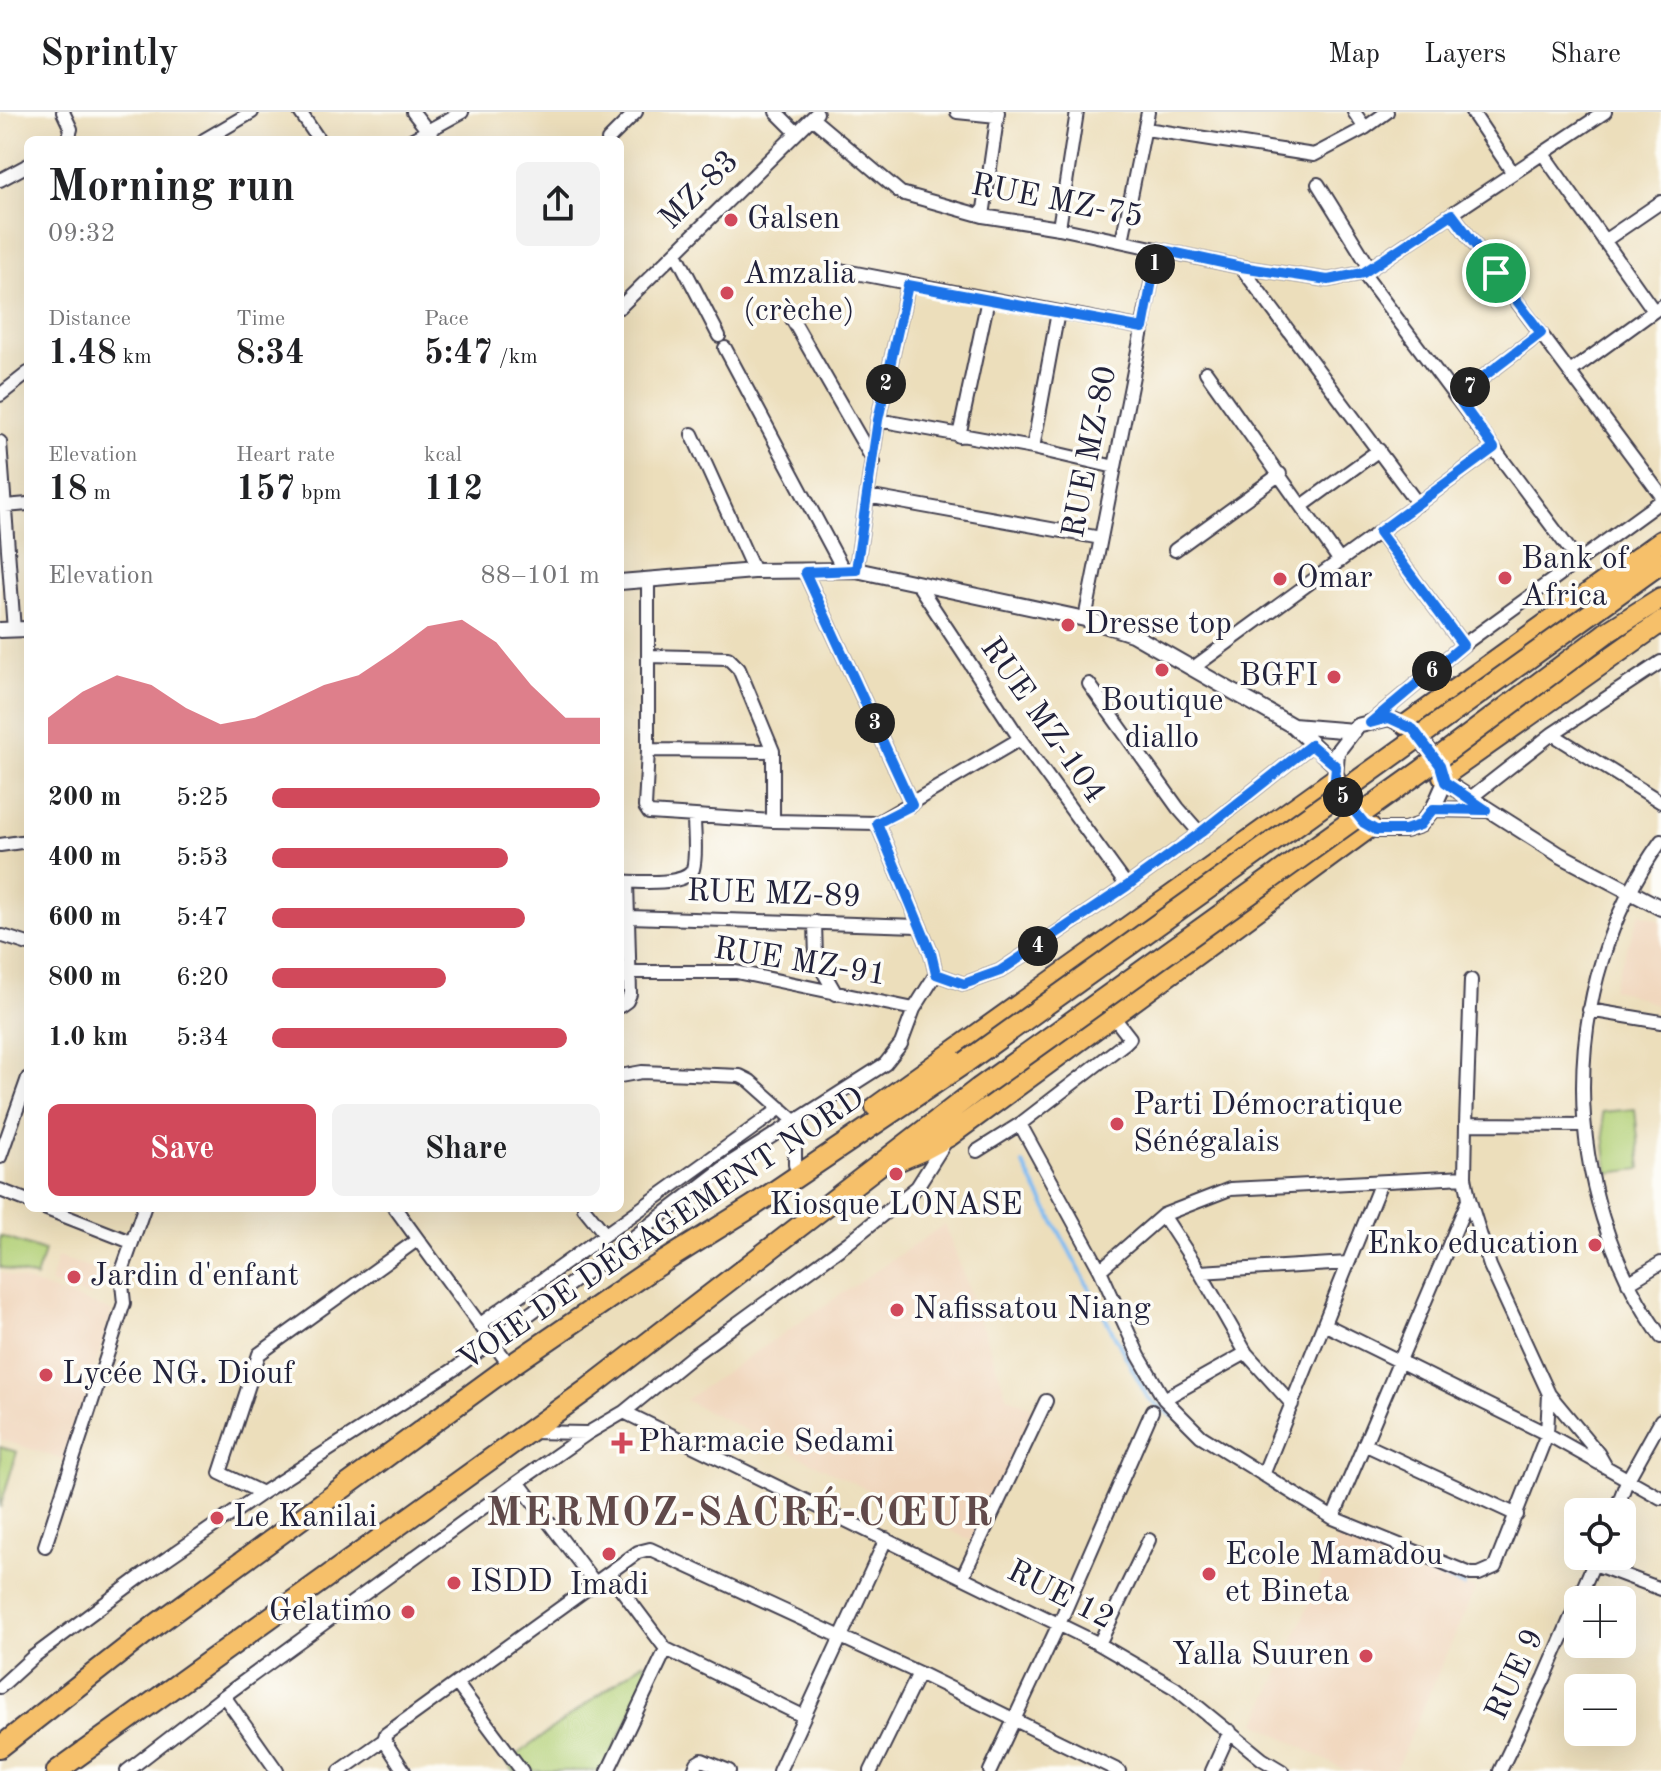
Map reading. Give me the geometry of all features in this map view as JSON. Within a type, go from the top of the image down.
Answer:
[{"type":"highway","points":[[1406,725],[1661,541]]},
{"type":"highway","name":"VOIE DE DÉGAGEMENT NORD","points":[[0,1747],[157,1624],[510,1366],[966,1062],[1661,563]]},
{"type":"highway","name":"VOIE DE DÉGAGEMENT NORD","points":[[57,1771],[529,1432],[687,1315],[978,1089],[1606,633],[1661,598]]},
{"type":"highway","points":[[1444,779],[1661,622]]},
{"type":"highway","points":[[753,1206],[776,1180],[795,1165],[1335,773]]},
{"type":"highway","points":[[874,1170],[949,1136],[1370,827]]},
{"type":"street","points":[[63,112],[69,135]]},
{"type":"street","points":[[211,136],[252,112]]},
{"type":"street","points":[[300,112],[316,136]]},
{"type":"street","points":[[413,112],[430,136],[462,112]]},
{"type":"street","points":[[612,136],[636,112]]},
{"type":"street","points":[[776,112],[796,132]]},
{"type":"street","points":[[957,112],[998,114],[983,216]]},
{"type":"street","points":[[1059,228],[1077,112]]},
{"type":"street","points":[[1122,241],[1148,112]]},
{"type":"street","points":[[1354,112],[1365,128]]},
{"type":"street","points":[[1146,129],[1314,155],[1365,128],[1387,112]]},
{"type":"street","points":[[1472,112],[1513,173]]},
{"type":"street","name":"RUE MZ-75","points":[[815,115],[901,193],[983,216],[1059,228],[1241,267],[1328,280],[1366,270],[1600,113]]},
{"type":"street","name":"MZ-83","points":[[624,303],[815,115]]},
{"type":"street","points":[[1543,154],[1604,241],[1658,309],[1570,372]]},
{"type":"street","points":[[0,180],[24,167]]},
{"type":"street","points":[[1318,184],[1366,270],[1578,561]]},
{"type":"street","points":[[1604,241],[1661,202]]},
{"type":"street","points":[[1370,723],[1463,645],[1634,523],[1661,498],[1452,214]]},
{"type":"street","name":"RUE MZ-80","points":[[1085,619],[1158,249]]},
{"type":"street","points":[[676,253],[849,569]]},
{"type":"street","points":[[1241,267],[1418,504]]},
{"type":"street","points":[[840,270],[1143,328]]},
{"type":"street","points":[[849,569],[867,496],[878,420],[908,285]]},
{"type":"street","points":[[959,436],[988,299]]},
{"type":"street","points":[[1033,448],[1058,312]]},
{"type":"street","points":[[792,319],[874,462]]},
{"type":"street","points":[[1457,397],[1541,333]]},
{"type":"street","points":[[1206,372],[1340,561]]},
{"type":"street","points":[[0,395],[24,376]]},
{"type":"street","points":[[878,420],[1033,448],[1115,467]]},
{"type":"street","points":[[692,434],[754,571]]},
{"type":"street","points":[[0,442],[14,630]]},
{"type":"street","points":[[1193,668],[1494,448]]},
{"type":"street","points":[[1302,506],[1379,450]]},
{"type":"street","points":[[1175,550],[1280,474]]},
{"type":"street","points":[[867,496],[1101,538]]},
{"type":"street","points":[[5,506],[24,504]]},
{"type":"street","points":[[1379,532],[1463,645]]},
{"type":"street","points":[[624,582],[754,571],[849,569],[1085,619],[1132,634],[1293,726],[1335,773]]},
{"type":"street","points":[[805,572],[912,805]]},
{"type":"street","points":[[648,581],[645,807],[649,813],[773,821],[877,823],[1020,739]]},
{"type":"street","name":"RUE MZ-104","points":[[917,583],[1020,739],[1127,886]]},
{"type":"street","points":[[648,656],[728,658],[739,669],[773,751],[773,821]]},
{"type":"street","points":[[1469,799],[1552,734],[1661,662]]},
{"type":"street","points":[[1089,684],[1178,808],[1200,833]]},
{"type":"street","points":[[1444,779],[1433,809],[1420,825],[1405,830],[1376,830],[1364,823],[1339,792],[1335,773],[1337,752],[1357,726],[1389,718],[1406,725],[1413,729],[1440,765],[1444,779],[1469,799],[1560,855],[1661,908]]},
{"type":"street","points":[[1293,726],[1354,731]]},
{"type":"street","points":[[1552,734],[1661,802]]},
{"type":"street","points":[[936,974],[964,984],[1000,971],[1200,833],[1311,745]]},
{"type":"street","points":[[648,750],[773,751]]},
{"type":"street","points":[[1433,809],[1486,810]]},
{"type":"street","points":[[624,1003],[630,994],[629,917],[624,882],[678,881],[688,877],[693,869],[694,817]]},
{"type":"street","points":[[0,1687],[33,1657],[143,1575],[262,1493],[456,1368],[730,1163],[885,1064],[901,1044],[914,1009],[936,974],[931,953],[877,823]]},
{"type":"street","points":[[1661,841],[1629,892],[1605,949],[1589,1010],[1584,1048],[1584,1125],[1598,1206],[1628,1283],[1661,1337]]},
{"type":"street","points":[[0,845],[24,842]]},
{"type":"street","name":"RUE MZ-89","points":[[629,917],[918,926]]},
{"type":"street","points":[[815,922],[816,959],[836,994]]},
{"type":"street","points":[[3,936],[24,943]]},
{"type":"street","name":"RUE MZ-91","points":[[629,972],[736,972],[914,1009]]},
{"type":"street","points":[[1471,980],[1465,1177],[1469,1198],[1490,1266],[1549,1394],[1598,1453],[1607,1469]]},
{"type":"street","points":[[1589,1010],[1661,1022]]},
{"type":"street","points":[[977,1151],[1020,1124],[1130,1038],[1112,1015]]},
{"type":"street","points":[[624,1075],[642,1072],[740,1076],[750,1081],[795,1121],[795,1165]]},
{"type":"street","points":[[0,1157],[24,1089]]},
{"type":"street","points":[[479,1325],[781,1108]]},
{"type":"street","points":[[1020,1124],[1100,1270],[1139,1356],[1164,1399],[1201,1436],[1333,1518],[1471,1574],[1495,1567],[1547,1434],[1549,1394]]},
{"type":"street","points":[[1466,1124],[1584,1125]]},
{"type":"street","points":[[127,1771],[224,1696],[518,1482],[624,1412],[695,1354],[731,1331],[849,1242],[917,1187],[949,1136]]},
{"type":"street","points":[[1100,1270],[1163,1215],[1230,1189],[1465,1177]]},
{"type":"street","points":[[1263,1475],[1381,1182]]},
{"type":"street","points":[[0,1190],[24,1199]]},
{"type":"street","points":[[1333,1518],[1469,1198]]},
{"type":"street","points":[[54,1212],[131,1242]]},
{"type":"street","points":[[45,1546],[124,1303],[121,1274],[142,1212]]},
{"type":"street","points":[[402,1212],[417,1240],[510,1366]]},
{"type":"street","points":[[587,1212],[605,1234]]},
{"type":"street","points":[[1163,1215],[1246,1353],[1292,1404]]},
{"type":"street","points":[[262,1493],[220,1473],[259,1354],[417,1240]]},
{"type":"street","points":[[1200,1272],[1348,1263]]},
{"type":"street","points":[[1628,1283],[1661,1263]]},
{"type":"street","points":[[1324,1324],[1547,1434],[1661,1498]]},
{"type":"street","points":[[1164,1399],[1246,1353]]},
{"type":"street","points":[[963,1576],[1046,1401]]},
{"type":"street","points":[[990,1771],[1059,1624],[1152,1411]]},
{"type":"street","name":"RUE 12","points":[[624,1412],[1099,1644],[1175,1688],[1262,1759],[1282,1771]]},
{"type":"street","points":[[1620,1498],[1661,1420]]},
{"type":"street","points":[[529,1432],[588,1433]]},
{"type":"street","points":[[1364,1444],[1517,1515]]},
{"type":"street","points":[[518,1482],[595,1583]]},
{"type":"street","points":[[779,1771],[838,1637],[886,1539]]},
{"type":"street","points":[[1099,1644],[1149,1540]]},
{"type":"street","points":[[340,1771],[384,1740],[386,1734],[638,1552],[650,1549],[919,1673],[1119,1771]]},
{"type":"street","points":[[1618,1570],[1661,1589]]},
{"type":"street","points":[[609,1573],[666,1649],[803,1716]]},
{"type":"street","name":"RUE 9","points":[[1500,1771],[1564,1633]]},
{"type":"street","points":[[608,1771],[666,1649]]},
{"type":"street","points":[[871,1771],[919,1673]]},
{"type":"street","points":[[457,1684],[522,1771]]},
{"type":"street","points":[[224,1696],[277,1771]]},
{"type":"street","points":[[1212,1771],[1230,1731]]},
{"type":"street","points":[[384,1740],[404,1771]]},
{"type":"street","points":[[694,1771],[702,1760],[729,1771]]},
{"type":"shaded area","points":[[1640,913],[1661,921],[1661,1006],[1612,988]]},
{"type":"shaded area","name":"Nafissatou Niang","points":[[945,1224],[1007,1396],[1038,1410],[974,1542],[685,1400]]},
{"type":"shaded area","name":"Jardin d'enfant","points":[[57,1257],[99,1270],[90,1297],[50,1284]]},
{"type":"shaded area","name":"Lycée NG. Diouf","points":[[0,1272],[112,1311],[67,1461],[0,1439]]},
{"type":"shaded area","name":"Yalla Suuren","points":[[1338,1537],[1475,1589],[1395,1771],[1346,1771],[1257,1723]]},
{"type":"green space","points":[[1635,1109],[1641,1169],[1608,1173],[1602,1112]]},
{"type":"green space","points":[[0,1236],[44,1251],[36,1278],[0,1267]]},
{"type":"green space","points":[[0,1447],[17,1452],[0,1508]]},
{"type":"green space","points":[[644,1662],[650,1673],[603,1771],[513,1771],[507,1762]]},
{"type":"waterway","points":[[1023,1164],[1148,1398],[1174,1417]]},
{"type":"waterway","points":[[1265,1483],[1329,1529],[1464,1586]]},
{"type":"place","name":"Galsen","points":[[731,220]]},
{"type":"place","name":"Amzalia (crèche)","points":[[727,293]]},
{"type":"place","name":"Bank of Africa","points":[[1505,578]]},
{"type":"place","name":"Omar","points":[[1280,579]]},
{"type":"place","name":"Dresse top","points":[[1068,625]]},
{"type":"place","name":"Boutique diallo","points":[[1162,670]]},
{"type":"place","name":"BGFI","points":[[1334,677]]},
{"type":"place","name":"Parti Démocratique Sénégalais","points":[[1117,1124]]},
{"type":"place","name":"Kiosque LONASE","points":[[896,1174]]},
{"type":"place","name":"Enko education","points":[[1595,1245]]},
{"type":"place","name":"Jardin d'enfant","points":[[74,1277]]},
{"type":"place","name":"Nafissatou Niang","points":[[897,1310]]},
{"type":"place","name":"Lycée NG. Diouf","points":[[46,1375]]},
{"type":"place","name":"Pharmacie Sedami","points":[[622,1443]]},
{"type":"place","name":"Le Kanilai","points":[[217,1518]]},
{"type":"place","name":"Imadi","points":[[609,1554]]},
{"type":"place","name":"Ecole Mamadou et Bineta","points":[[1209,1574]]},
{"type":"place","name":"ISDD","points":[[454,1583]]},
{"type":"place","name":"Gelatimo","points":[[408,1612]]},
{"type":"place","name":"Yalla Suuren","points":[[1366,1656]]},
{"type":"district","name":"MERMOZ-SACRÉ-CŒUR","points":[[740,1515]]},
{"type":"route","points":[[1452,214],[1496,273],[1541,333],[1457,397],[1494,448],[1379,532],[1463,645],[1370,723],[1389,718],[1413,729],[1440,765],[1445,782],[1486,810],[1433,809],[1420,825],[1405,830],[1376,830],[1364,823],[1339,792],[1335,779],[1336,766],[1311,745],[1200,833],[1000,971],[964,984],[936,974],[931,953],[877,823],[912,805],[805,572],[856,570],[878,420],[908,285],[1143,328],[1158,249],[1241,267],[1328,280],[1363,273],[1452,214]]}]
